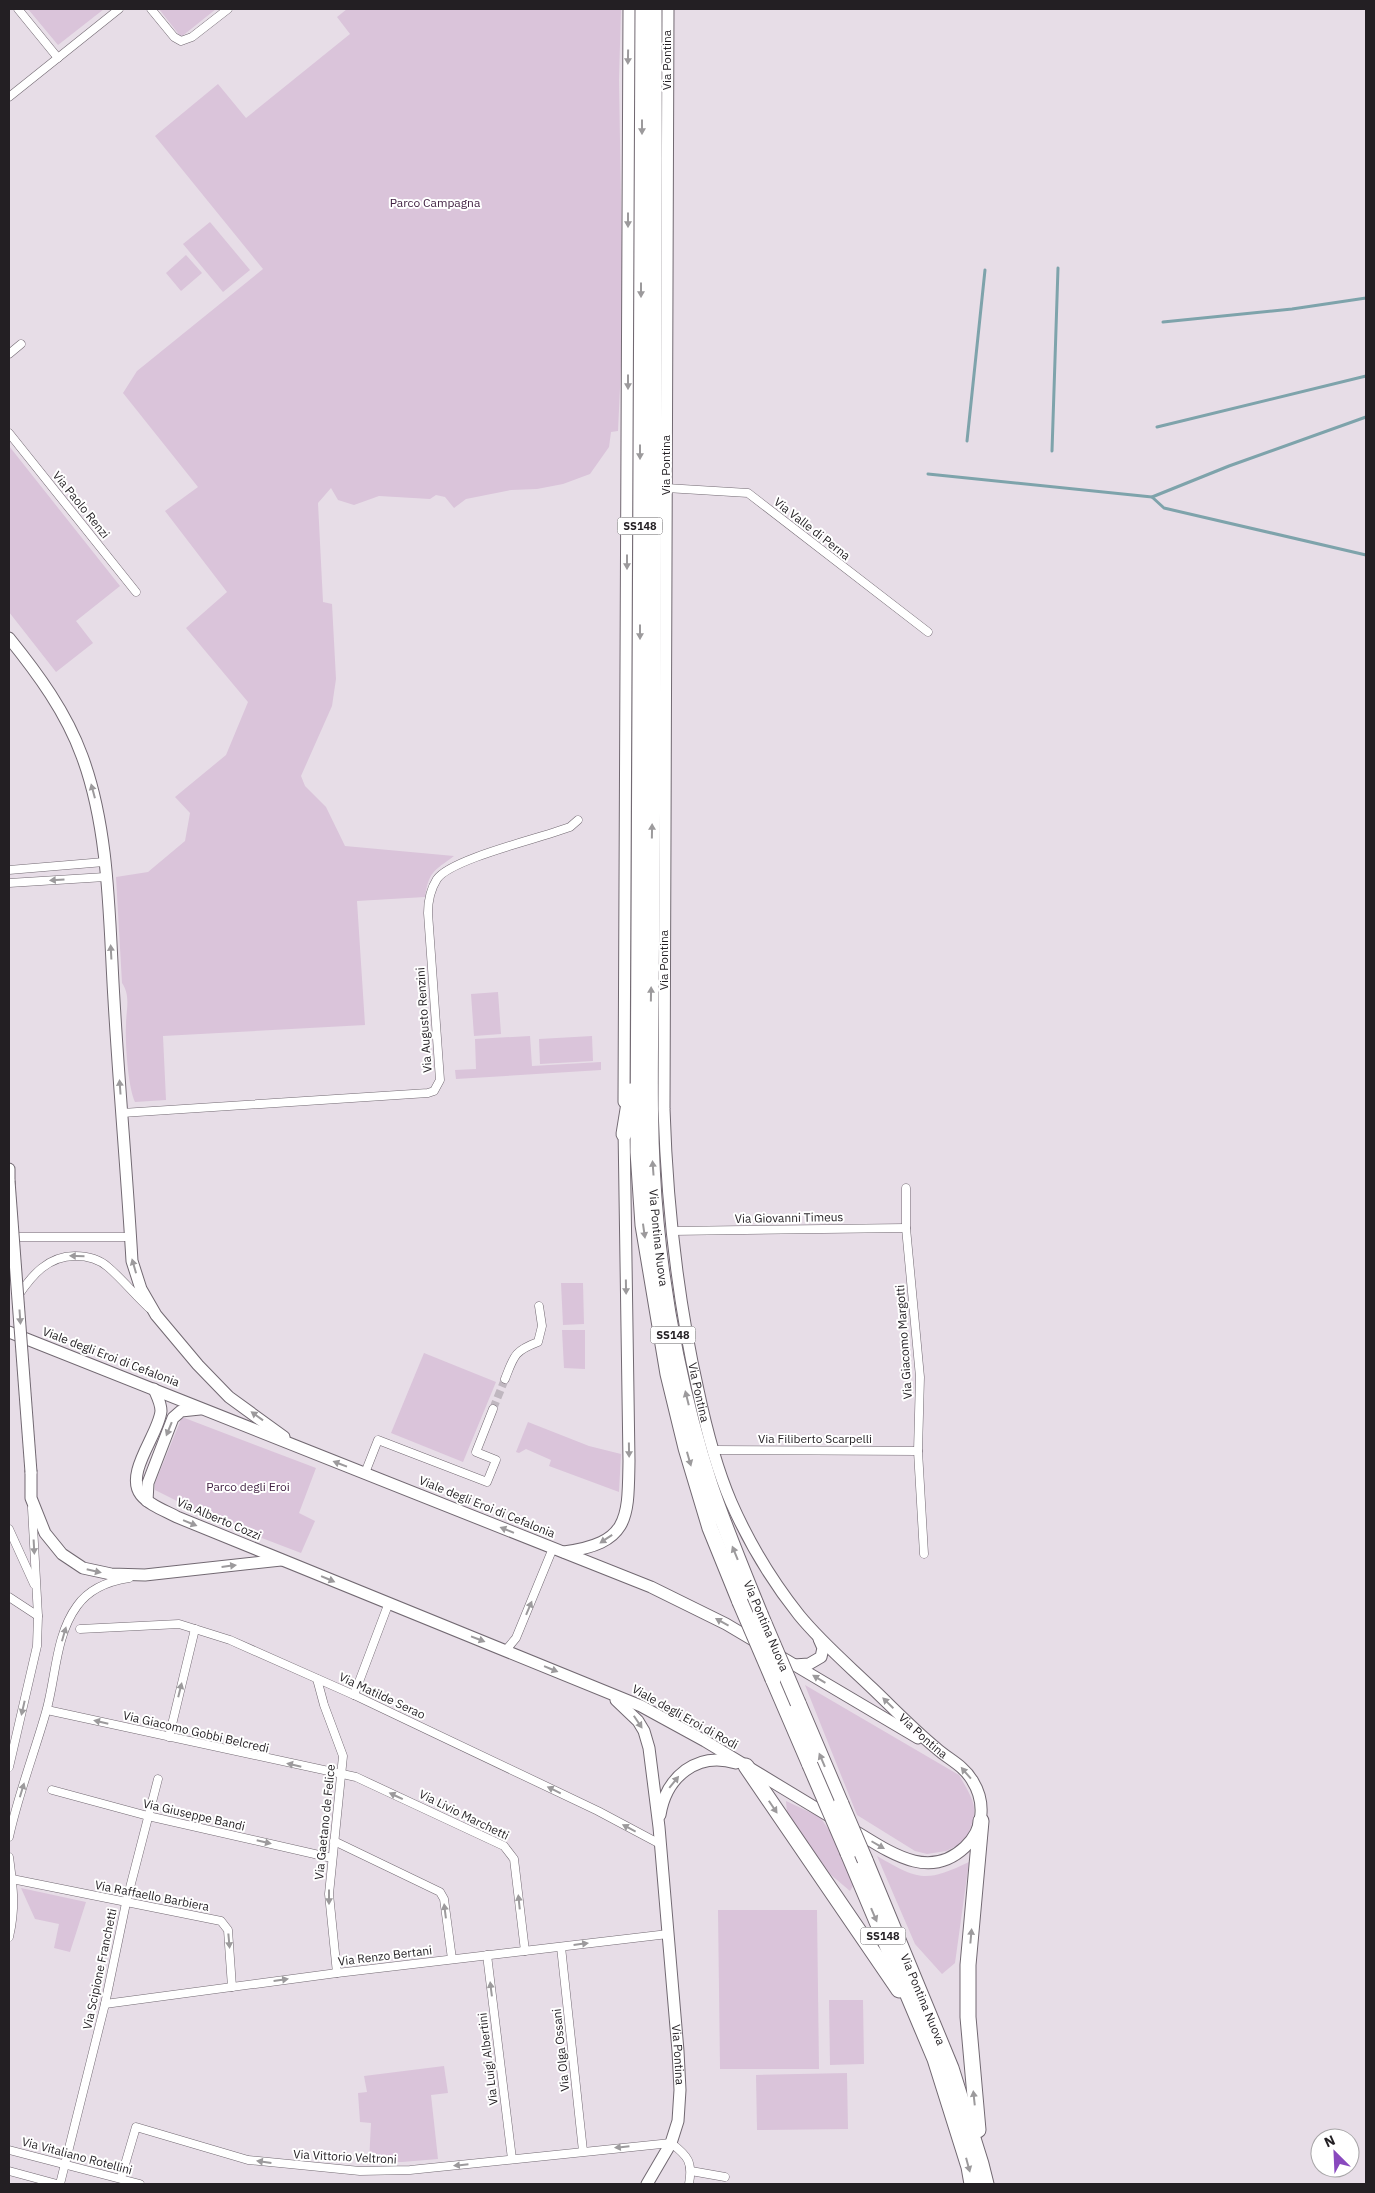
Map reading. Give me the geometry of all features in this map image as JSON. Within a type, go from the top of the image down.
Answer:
[{"type":"highway","name":"Via Pontina","points":[[643,9],[644,1043]]},
{"type":"highway","name":"Via Pontina","points":[[644,1043],[653,774],[654,9]]},
{"type":"highway","points":[[624,1134],[644,1043]]},
{"type":"highway","name":"Via Pontina Nuova","points":[[644,1043],[638,1152],[643,1225],[666,1365],[686,1448],[710,1528],[740,1602],[935,2059],[969,2167],[972,2184]]},
{"type":"highway","name":"Via Pontina Nuova","points":[[644,1043],[656,1224],[666,1296],[681,1376],[709,1482],[760,1614],[951,2068],[982,2164],[986,2184]]},
{"type":"highway","points":[[746,1766],[918,2020]]},
{"type":"highway","points":[[981,1814],[968,1966],[968,2017],[971,2072],[982,2164]]},
{"type":"street","points":[[18,9],[58,58]]},
{"type":"street","points":[[9,97],[119,9]]},
{"type":"street","points":[[151,9],[174,37],[181,41],[192,37],[228,9]]},
{"type":"street","points":[[564,1552],[583,1550],[609,1538],[618,1529],[626,1513],[629,1461],[624,1134],[629,9]]},
{"type":"street","name":"Via Pontina","points":[[668,9],[664,1109],[671,1231],[685,1331],[713,1450],[731,1503],[754,1548],[786,1597],[815,1633],[936,1749],[967,1773],[976,1786],[981,1814]]},
{"type":"street","points":[[9,354],[21,344]]},
{"type":"street","name":"Via Paolo Renzi","points":[[9,433],[136,592]]},
{"type":"street","name":"Via Valle di Perna","points":[[666,488],[748,493],[928,632]]},
{"type":"street","points":[[9,638],[47,690],[75,739],[89,777],[96,804],[104,862],[132,1261],[139,1282],[156,1315]]},
{"type":"street","name":"Via Augusto Renzini","points":[[122,1113],[428,1093],[434,1091],[440,1080],[428,912],[431,890],[437,878],[456,865],[570,827],[578,820]]},
{"type":"street","points":[[9,870],[104,862]]},
{"type":"street","points":[[9,883],[105,877]]},
{"type":"street","points":[[9,1169],[31,1472],[38,1616],[35,1658],[9,1767]]},
{"type":"street","name":"Via Giacomo Margotti","points":[[906,1188],[906,1228],[920,1377],[918,1451],[924,1554]]},
{"type":"street","name":"Via Giovanni Timeus","points":[[671,1231],[906,1228]]},
{"type":"street","points":[[14,1237],[130,1237]]},
{"type":"street","points":[[18,1296],[27,1283],[46,1264],[58,1258],[84,1256],[96,1259],[107,1266],[156,1315],[198,1365],[229,1397],[295,1446]]},
{"type":"street","points":[[505,1379],[515,1354],[521,1348],[538,1342],[542,1326],[539,1306]]},
{"type":"street","name":"Viale degli Eroi di Cefalonia","points":[[9,1332],[651,1587],[690,1605],[936,1749]]},
{"type":"street","points":[[147,1501],[140,1494],[136,1482],[140,1465],[161,1412],[154,1389]]},
{"type":"street","points":[[147,1501],[148,1482],[173,1418],[184,1410],[193,1408],[206,1410]]},
{"type":"street","points":[[365,1473],[378,1440],[487,1482],[496,1460],[476,1452],[493,1409]]},
{"type":"street","name":"Via Filiberto Scarpelli","points":[[713,1450],[918,1451]]},
{"type":"street","points":[[31,1498],[45,1533],[53,1544],[72,1562],[82,1568],[97,1572],[145,1575]]},
{"type":"street","name":"Via Alberto Cozzi","points":[[147,1501],[177,1517],[283,1560]]},
{"type":"street","points":[[9,1529],[37,1590]]},
{"type":"street","points":[[506,1650],[516,1638],[553,1548]]},
{"type":"street","points":[[9,1837],[47,1710],[66,1626],[76,1608],[88,1595],[102,1586],[145,1575],[283,1560]]},
{"type":"street","name":"Viale degli Eroi di Rodi","points":[[283,1560],[388,1605],[506,1650],[647,1709],[894,1854],[917,1862],[937,1862],[955,1854],[969,1842],[981,1814]]},
{"type":"street","points":[[9,1597],[38,1616]]},
{"type":"street","points":[[354,1695],[388,1605]]},
{"type":"street","name":"Via Matilde Serao","points":[[80,1629],[173,1624],[235,1642],[354,1695],[598,1811],[660,1844]]},
{"type":"street","points":[[169,1737],[195,1629]]},
{"type":"street","points":[[794,1665],[809,1664],[821,1657],[822,1646],[815,1633]]},
{"type":"street","name":"Via Gaetano de Felice","points":[[317,1679],[324,1705],[342,1749],[342,1774],[332,1858],[329,1904],[337,1973]]},
{"type":"street","name":"Via Pontina","points":[[602,1690],[628,1710],[644,1731],[649,1748],[659,1827],[680,2090],[679,2112],[671,2143],[647,2184]]},
{"type":"street","name":"Via Giacomo Gobbi Belcredi","points":[[47,1710],[342,1774]]},
{"type":"street","name":"Via Pontina","points":[[659,1827],[667,1792],[675,1779],[687,1769],[698,1764],[718,1761],[746,1766]]},
{"type":"street","name":"Via Livio Marchetti","points":[[342,1774],[361,1780],[508,1848],[515,1862],[525,1951]]},
{"type":"street","name":"Via Scipione Franchetti","points":[[58,2184],[66,2163],[105,2004],[126,1902],[158,1779]]},
{"type":"street","name":"Via Giuseppe Bandi","points":[[52,1790],[148,1816],[332,1858]]},
{"type":"street","points":[[334,1841],[441,1893],[444,1899],[452,1960]]},
{"type":"street","points":[[9,1857],[12,1878],[9,1937]]},
{"type":"street","name":"Via Raffaello Barbiera","points":[[12,1878],[223,1923],[228,1930],[232,1986]]},
{"type":"street","name":"Via Renzo Bertani","points":[[105,2004],[232,1986],[668,1934]]},
{"type":"street","name":"Via Olga Ossani","points":[[562,1947],[583,2151]]},
{"type":"street","name":"Via Luigi Albertini","points":[[487,1955],[512,2159]]},
{"type":"street","name":"Via Vittorio Veltroni","points":[[121,2178],[136,2127],[240,2158],[308,2167],[398,2171],[671,2143]]},
{"type":"street","points":[[671,2143],[686,2156],[692,2171],[689,2184]]},
{"type":"street","name":"Via Vitaliano Rotellini","points":[[9,2150],[66,2163],[140,2184]]},
{"type":"street","points":[[9,2171],[58,2184]]},
{"type":"street","points":[[692,2171],[725,2177]]},
{"type":"green space","points":[[28,9],[104,9],[58,45]]},
{"type":"green space","points":[[159,9],[216,9],[181,37]]},
{"type":"green space","name":"Parco Campagna","points":[[347,9],[621,9],[619,80],[623,323],[618,431],[611,432],[609,447],[590,474],[563,484],[537,489],[511,490],[466,499],[454,508],[445,497],[436,495],[430,499],[379,496],[354,505],[338,500],[331,488],[318,503],[323,602],[332,604],[336,679],[332,706],[301,776],[305,786],[326,807],[345,846],[454,856],[433,872],[428,882],[425,897],[357,901],[365,1025],[163,1036],[166,1100],[135,1102],[130,1086],[128,1065],[126,1033],[127,998],[122,983],[116,877],[148,872],[185,841],[190,813],[175,797],[226,755],[248,702],[186,628],[227,592],[165,511],[198,487],[123,393],[137,371],[263,269],[155,136],[218,84],[246,118],[350,34],[337,17]]},
{"type":"green space","points":[[210,222],[250,270],[223,292],[183,244]]},
{"type":"green space","points":[[186,255],[202,273],[181,291],[166,273]]},
{"type":"green space","points":[[9,446],[120,586],[76,621],[93,643],[56,672],[9,612]]},
{"type":"green space","points":[[498,992],[501,1034],[474,1036],[471,994]]},
{"type":"green space","points":[[530,1036],[532,1066],[601,1062],[601,1070],[456,1079],[455,1070],[476,1069],[475,1039]]},
{"type":"green space","points":[[592,1036],[593,1061],[540,1064],[539,1039]]},
{"type":"green space","points":[[561,1283],[583,1283],[584,1324],[563,1325]]},
{"type":"green space","points":[[562,1330],[585,1330],[585,1369],[564,1368]]},
{"type":"green space","points":[[424,1353],[496,1382],[463,1462],[391,1433]]},
{"type":"green space","name":"Parco degli Eroi","points":[[182,1417],[316,1468],[299,1513],[315,1521],[301,1553],[217,1521],[155,1490],[155,1483]]},
{"type":"green space","points":[[528,1422],[589,1446],[621,1454],[619,1492],[549,1466],[551,1460],[526,1449],[519,1453],[516,1452]]},
{"type":"green space","points":[[805,1685],[959,1775],[970,1794],[974,1808],[972,1822],[965,1842],[946,1851],[927,1854],[915,1851],[857,1815]]},
{"type":"green space","points":[[786,1801],[820,1817],[831,1833],[854,1884],[850,1891],[830,1874],[787,1813]]},
{"type":"green space","points":[[877,1856],[903,1870],[922,1876],[932,1876],[969,1862],[955,1963],[942,1974],[915,1944]]},
{"type":"green space","points":[[21,1888],[86,1902],[70,1952],[54,1948],[59,1924],[35,1919]]},
{"type":"green space","points":[[718,1910],[817,1910],[819,2069],[720,2069]]},
{"type":"green space","points":[[829,2000],[863,2000],[864,2064],[830,2065]]},
{"type":"green space","points":[[444,2066],[448,2093],[431,2095],[438,2159],[369,2162],[371,2123],[360,2122],[358,2093],[367,2092],[364,2076]]},
{"type":"green space","points":[[847,2073],[848,2129],[757,2130],[756,2075]]},
{"type":"waterway","points":[[1052,451],[1058,268]]},
{"type":"waterway","points":[[967,441],[985,270]]},
{"type":"waterway","points":[[1163,322],[1292,309],[1366,298]]},
{"type":"waterway","points":[[1157,427],[1366,376]]},
{"type":"waterway","points":[[928,474],[1152,497],[1229,466],[1366,417]]},
{"type":"waterway","points":[[1152,497],[1164,508],[1366,555]]},
{"type":"tunnel","points":[[493,1409],[505,1379]]}]
